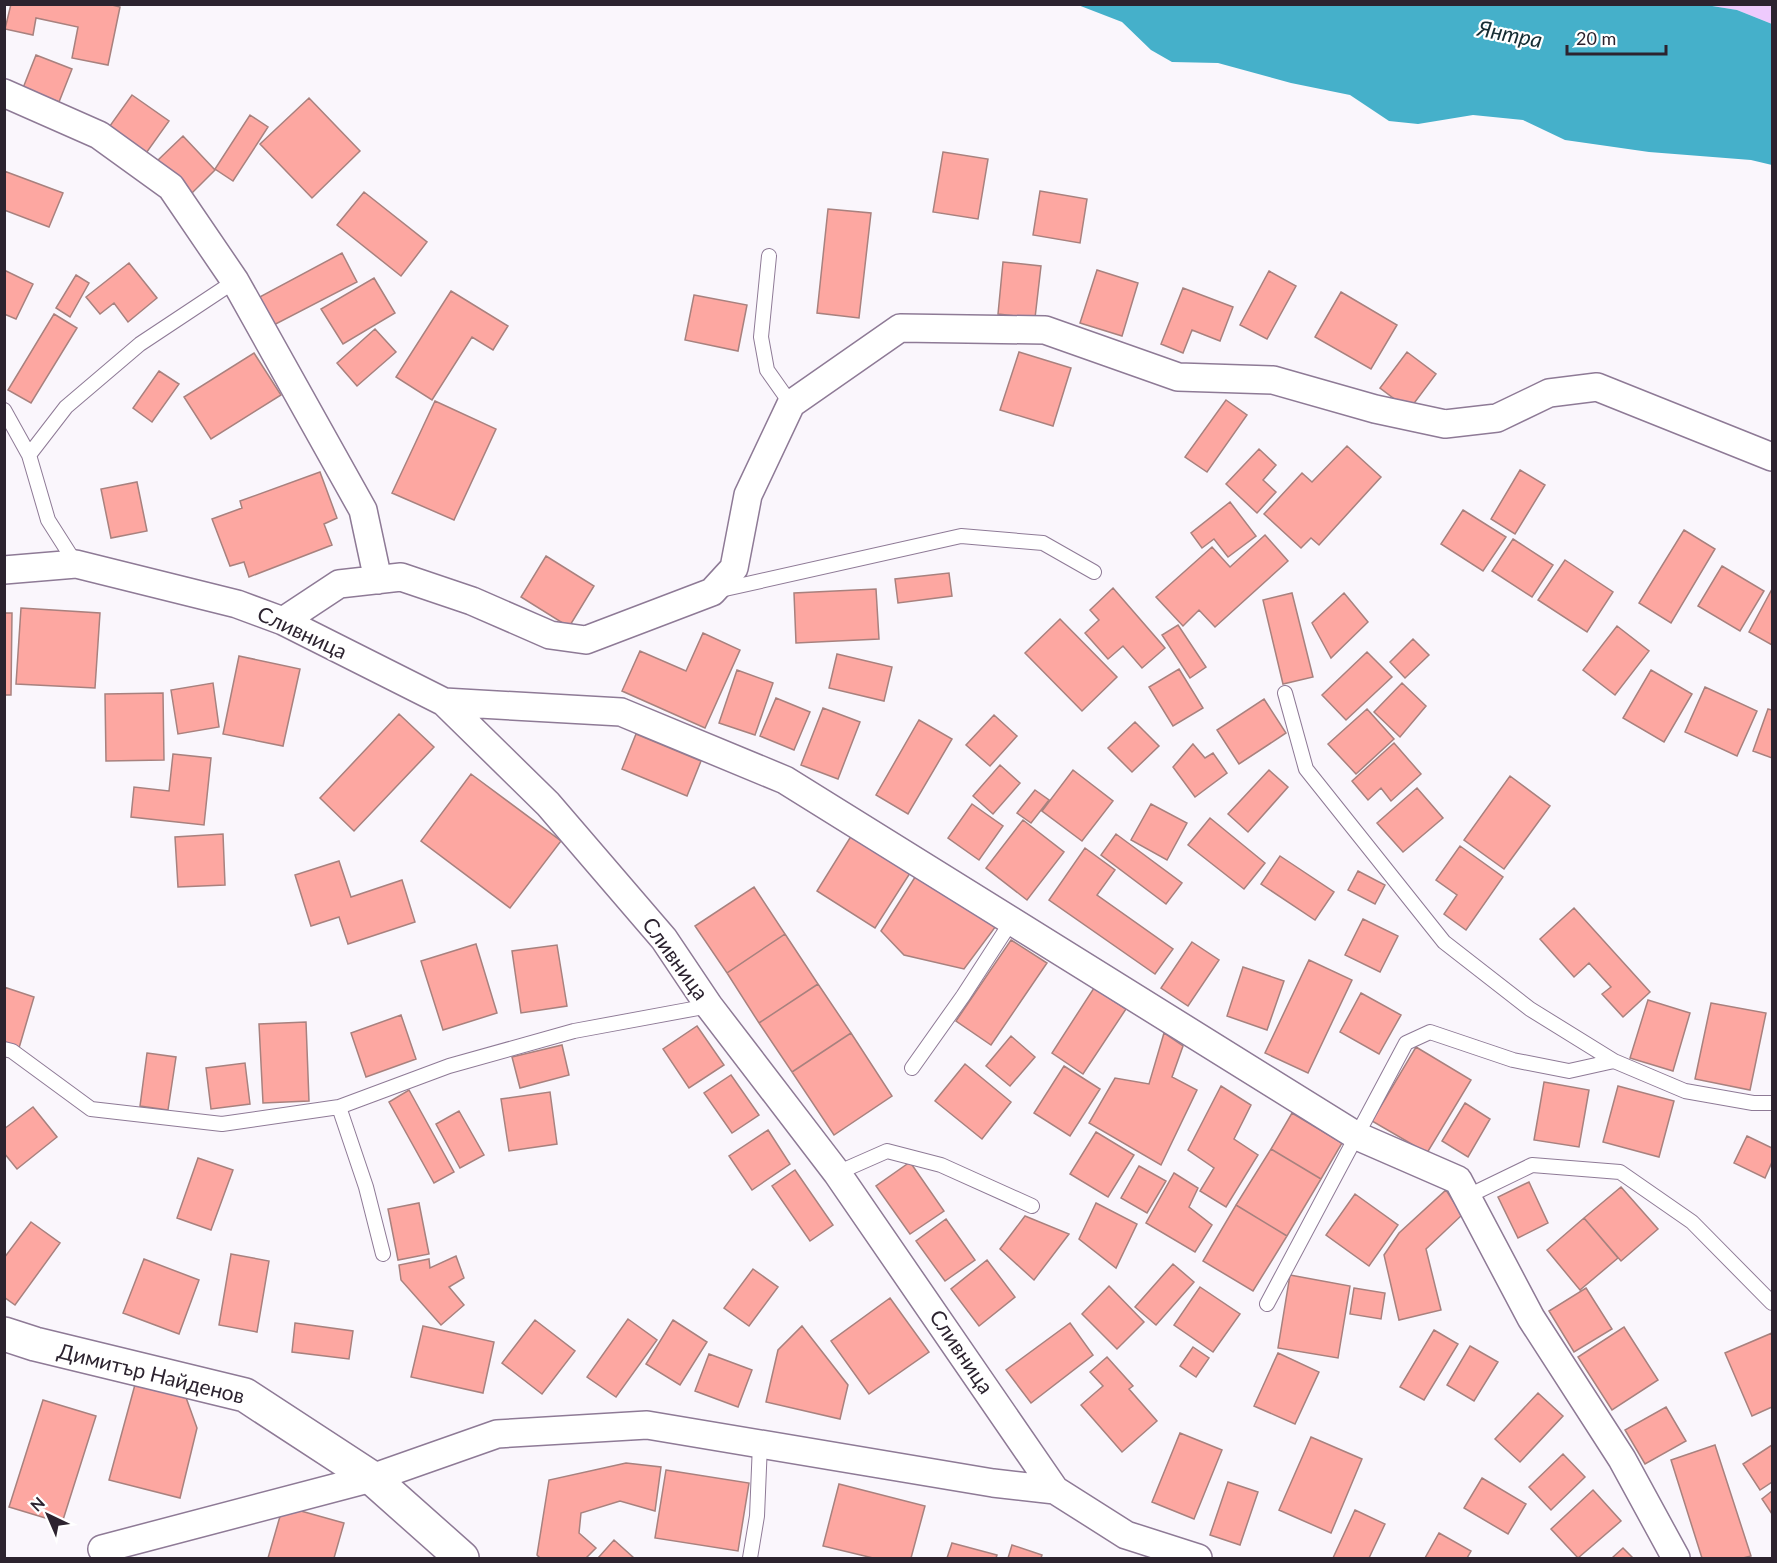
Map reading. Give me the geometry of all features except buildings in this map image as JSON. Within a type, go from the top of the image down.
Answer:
[{"type":"street","points":[[4,93],[99,135],[171,187],[235,281],[363,510],[378,580]]},
{"type":"street","points":[[283,621],[339,584],[401,577],[472,601],[550,635],[586,640],[712,592],[734,568],[748,495],[791,404],[900,328],[1045,330],[1178,377],[1273,380],[1375,409],[1445,424],[1497,418],[1549,393],[1597,387],[1773,457]]},
{"type":"street","name":"Сливница","points":[[4,570],[76,564],[237,604],[283,621],[444,702],[548,804],[664,939],[709,1006],[837,1173],[1056,1490],[1126,1535],[1198,1558]]},
{"type":"street","points":[[444,702],[621,712],[785,780],[1357,1136],[1458,1180],[1531,1318],[1622,1459],[1676,1558]]},
{"type":"street","name":"Димитър Найденов","points":[[4,1335],[245,1395],[372,1478],[462,1558]]},
{"type":"street","points":[[102,1549],[372,1478],[498,1434],[647,1425],[993,1483],[1056,1490]]},
{"type":"lane","points":[[768,256],[761,337],[767,370],[791,404]]},
{"type":"lane","points":[[29,455],[66,407],[140,344],[235,281]]},
{"type":"lane","points":[[4,410],[29,455],[48,520],[76,564]]},
{"type":"lane","points":[[712,592],[961,536],[1042,543],[1094,572]]},
{"type":"lane","points":[[1285,693],[1306,769],[1444,942],[1530,1009],[1614,1061],[1685,1091],[1753,1103],[1773,1103]]},
{"type":"lane","points":[[912,1068],[963,996],[1011,922]]},
{"type":"lane","points":[[4,1049],[12,1051],[91,1109],[222,1124],[339,1107],[449,1066],[574,1031],[709,1006]]},
{"type":"lane","points":[[1267,1304],[1406,1043],[1430,1032],[1513,1060],[1569,1071],[1614,1061]]},
{"type":"lane","points":[[339,1107],[366,1187],[383,1254]]},
{"type":"lane","points":[[837,1173],[888,1151],[941,1165],[1032,1206]]},
{"type":"lane","points":[[1466,1197],[1532,1165],[1620,1172],[1692,1222],[1773,1303]]},
{"type":"lane","points":[[750,1558],[756,1516],[760,1444]]},
{"type":"shaded area","points":[[1706,5],[1772,5],[1772,24],[1737,10]]},
{"type":"water","name":"Янтра","points":[[1078,5],[1706,5],[1737,10],[1772,24],[1772,165],[1751,160],[1649,152],[1565,140],[1523,120],[1473,115],[1418,124],[1389,121],[1350,95],[1291,83],[1218,63],[1172,62],[1151,50],[1122,22]]}]
